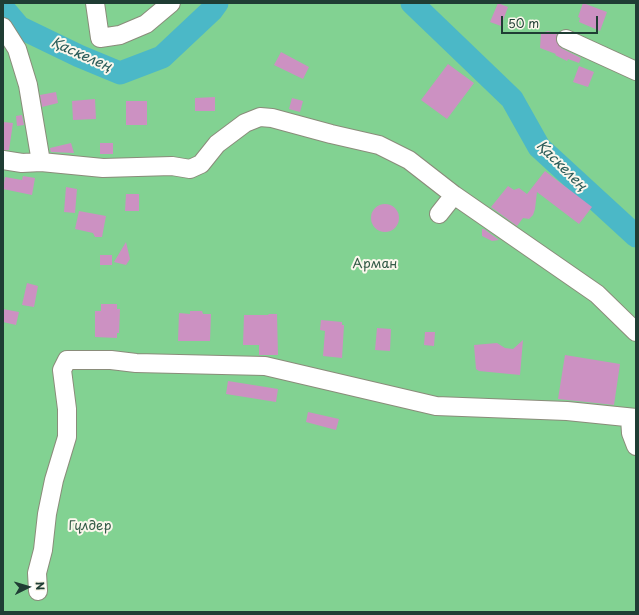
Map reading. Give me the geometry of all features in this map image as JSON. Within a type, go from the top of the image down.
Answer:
[{"type":"street","points":[[95,3],[100,38],[120,35],[146,24],[171,3]]},
{"type":"street","points":[[3,26],[17,49],[28,85],[40,162]]},
{"type":"street","points":[[566,39],[636,72]]},
{"type":"street","points":[[3,160],[22,163],[40,162],[103,168],[172,166],[190,169],[201,164],[218,144],[245,122],[260,117],[272,118],[331,134],[379,144],[409,160],[454,195],[597,294],[636,332]]},
{"type":"street","points":[[439,214],[454,195]]},
{"type":"street","points":[[38,591],[37,573],[43,550],[47,514],[54,480],[67,437],[67,409],[62,370],[67,360],[111,360],[136,363],[265,366],[436,406],[611,414],[633,418],[631,433],[636,446]]},
{"type":"green space","name":"Арман","points":[[3,3],[636,3],[636,612],[3,612]]},
{"type":"building","points":[[498,3],[508,7],[501,26],[490,22]]},
{"type":"building","points":[[583,3],[607,12],[600,31],[579,22],[580,18],[578,17]]},
{"type":"building","points":[[548,31],[557,34],[556,40],[561,48],[581,58],[579,63],[568,59],[567,61],[555,55],[556,54],[540,48],[541,33]]},
{"type":"building","points":[[281,52],[309,67],[303,79],[274,65]]},
{"type":"building","points":[[448,64],[474,83],[447,119],[421,100]]},
{"type":"building","points":[[579,66],[594,72],[588,87],[573,82]]},
{"type":"building","points":[[56,92],[58,103],[42,107],[40,95]]},
{"type":"building","points":[[215,97],[215,111],[195,111],[195,98]]},
{"type":"building","points":[[292,98],[303,101],[300,112],[289,109]]},
{"type":"building","points":[[95,99],[96,119],[73,120],[72,101]]},
{"type":"building","points":[[126,101],[147,101],[147,125],[126,125]]},
{"type":"building","points":[[22,115],[24,125],[17,126],[16,116]]},
{"type":"building","points":[[3,122],[13,123],[9,150],[3,150]]},
{"type":"building","points":[[71,143],[74,153],[51,152],[50,148]]},
{"type":"building","points":[[100,143],[113,143],[113,154],[100,154]]},
{"type":"building","points":[[545,171],[592,207],[579,224],[537,192],[533,215],[529,219],[523,218],[517,226],[491,207],[508,186],[514,190],[519,188],[527,194]]},
{"type":"building","points":[[23,176],[35,178],[32,195],[3,189],[5,177],[22,180]]},
{"type":"building","points":[[66,187],[77,189],[75,213],[64,212]]},
{"type":"building","points":[[126,194],[139,194],[139,211],[125,211]]},
{"type":"building","points":[[385,204],[395,208],[399,218],[395,228],[385,232],[375,228],[371,218],[375,208]]},
{"type":"building","points":[[79,211],[106,216],[102,237],[95,237],[93,233],[75,229]]},
{"type":"building","points":[[482,229],[499,240],[492,241],[482,236]]},
{"type":"building","points":[[126,242],[130,259],[126,265],[114,262]]},
{"type":"building","points":[[100,255],[112,255],[112,265],[100,265]]},
{"type":"building","points":[[27,283],[38,286],[34,307],[22,305]]},
{"type":"building","points":[[101,304],[117,304],[117,309],[120,309],[119,333],[117,333],[117,338],[95,337],[95,311],[101,311]]},
{"type":"building","points":[[3,309],[19,312],[16,325],[3,322]]},
{"type":"building","points":[[190,311],[202,311],[203,314],[211,314],[210,341],[178,341],[179,313],[190,314]]},
{"type":"building","points":[[277,314],[278,355],[259,355],[259,345],[243,345],[244,315]]},
{"type":"building","points":[[321,320],[342,322],[342,325],[344,325],[342,358],[323,356],[325,331],[320,330]]},
{"type":"building","points":[[377,328],[391,329],[390,351],[375,350]]},
{"type":"building","points":[[425,332],[435,332],[434,346],[424,345]]},
{"type":"building","points":[[523,340],[520,375],[479,371],[476,369],[474,345],[497,343],[505,348],[513,349]]},
{"type":"building","points":[[565,355],[620,364],[614,405],[558,399]]},
{"type":"building","points":[[228,381],[278,389],[276,402],[226,394]]},
{"type":"building","points":[[308,412],[339,419],[336,430],[306,422]]},
{"type":"waterway","name":"Қаскелең","points":[[3,8],[19,27],[79,56],[120,73],[162,57],[212,10],[217,3]]},
{"type":"waterway","name":"Қаскелең","points":[[412,3],[512,99],[539,147],[636,236]]},
{"type":"park label","name":"Гүлдер","points":[[90,526]]}]
